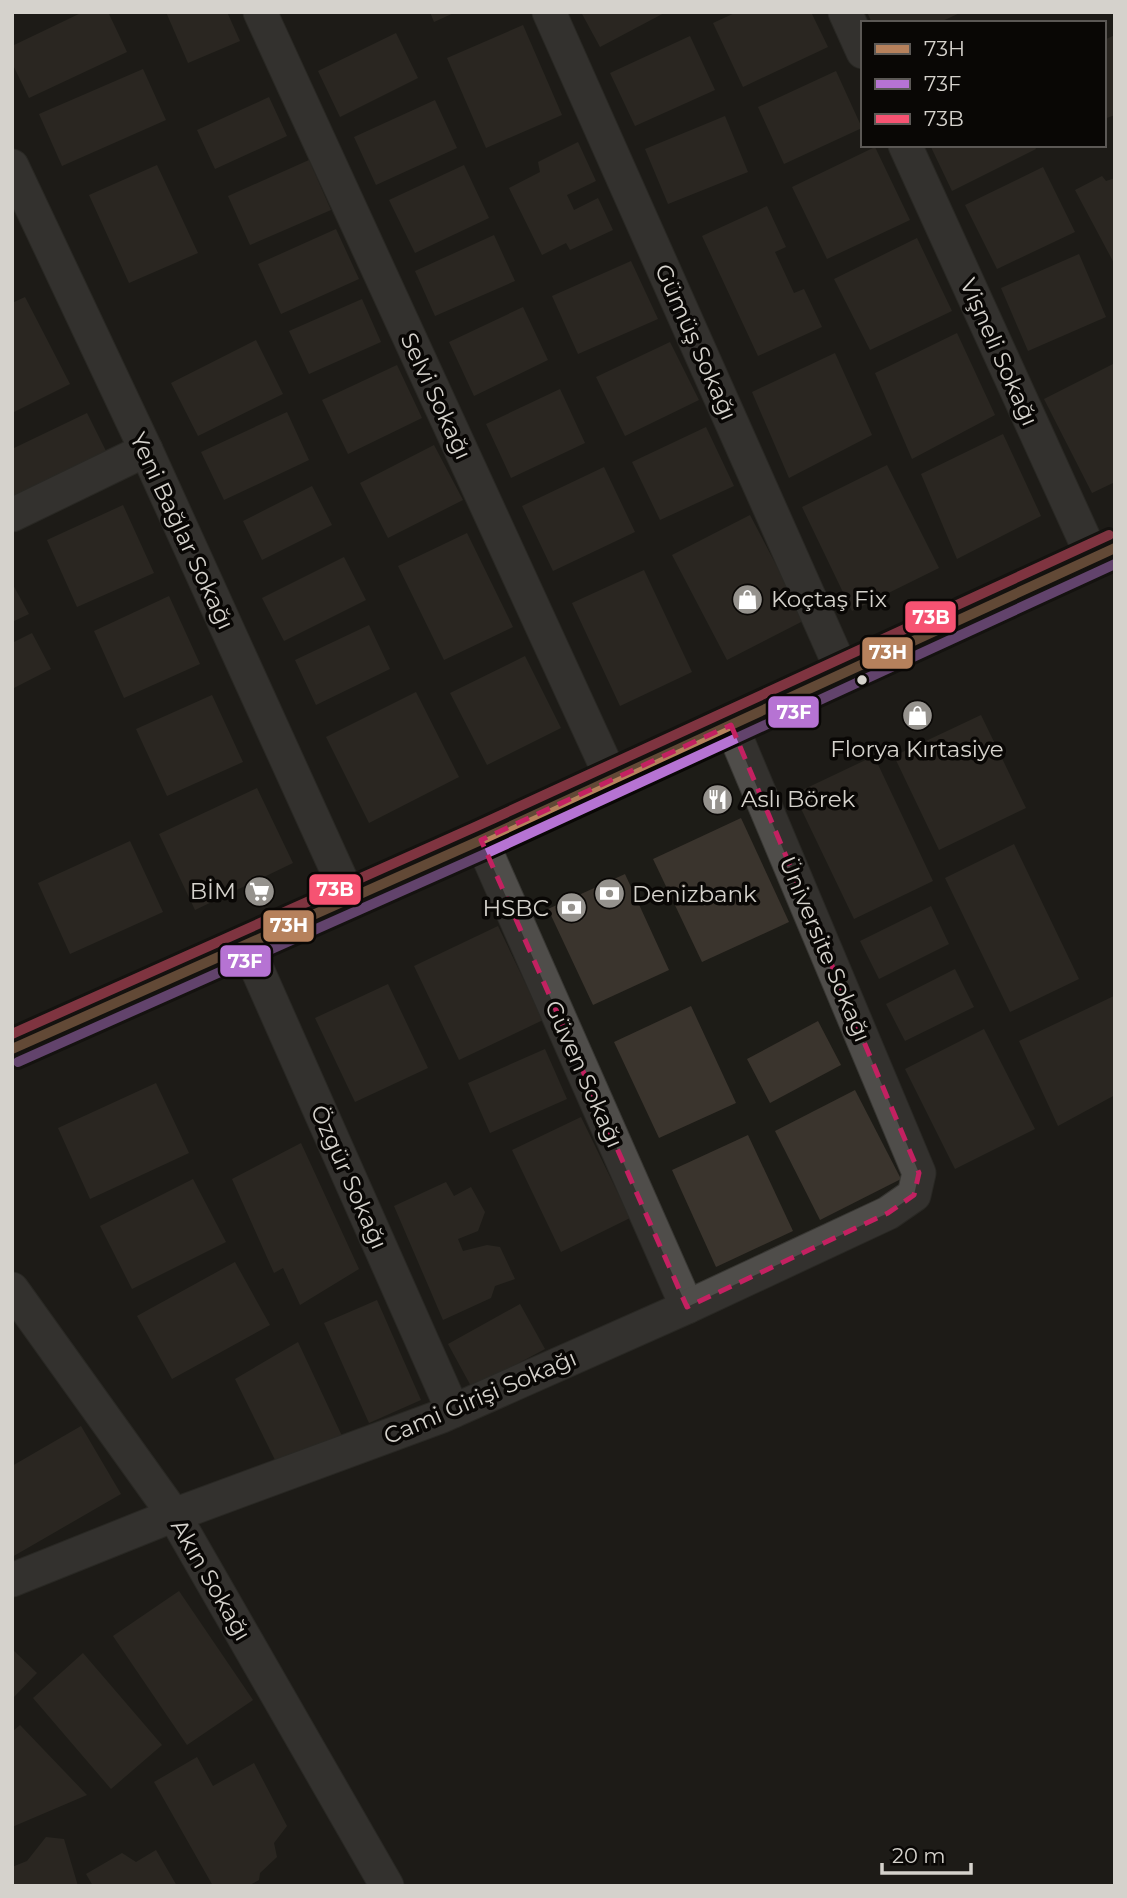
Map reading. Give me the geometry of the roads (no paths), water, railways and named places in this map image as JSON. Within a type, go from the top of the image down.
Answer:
[{"type":"main road","points":[[12,1049],[481,840],[1104,553]]},
{"type":"street","name":"Selvi Sokağı","points":[[260,12],[612,779]]},
{"type":"street","name":"Gümüş Sokağı","points":[[550,12],[843,673]]},
{"type":"street","points":[[845,12],[861,48]]},
{"type":"street","name":"Vişneli Sokağı","points":[[906,147],[1104,553]]},
{"type":"street","name":"Yeni Bağlar Sokağı","points":[[12,166],[146,450],[349,897]]},
{"type":"street","points":[[12,514],[146,450]]},
{"type":"street","name":"Üniversite Sokağı","points":[[731,725],[919,1173]]},
{"type":"street","name":"Güven Sokağı","points":[[481,840],[687,1307]]},
{"type":"street","name":"Özgür Sokağı","points":[[246,944],[453,1411]]},
{"type":"street","name":"Cami Girişi Sokağı","points":[[12,1580],[174,1514],[453,1411],[687,1307],[888,1213],[914,1195],[919,1173]]},
{"type":"street","name":"Akın Sokağı","points":[[12,1289],[174,1514],[387,1886]]},
{"type":"place","name":"Koçtaş Fix","points":[[748,599]]},
{"type":"place","name":"Florya Kırtasiye","points":[[917,715]]},
{"type":"place","name":"Aslı Börek","points":[[718,799]]},
{"type":"place","name":"BİM","points":[[259,891]]},
{"type":"place","name":"Denizbank","points":[[609,894]]},
{"type":"place","name":"HSBC","points":[[572,908]]}]
